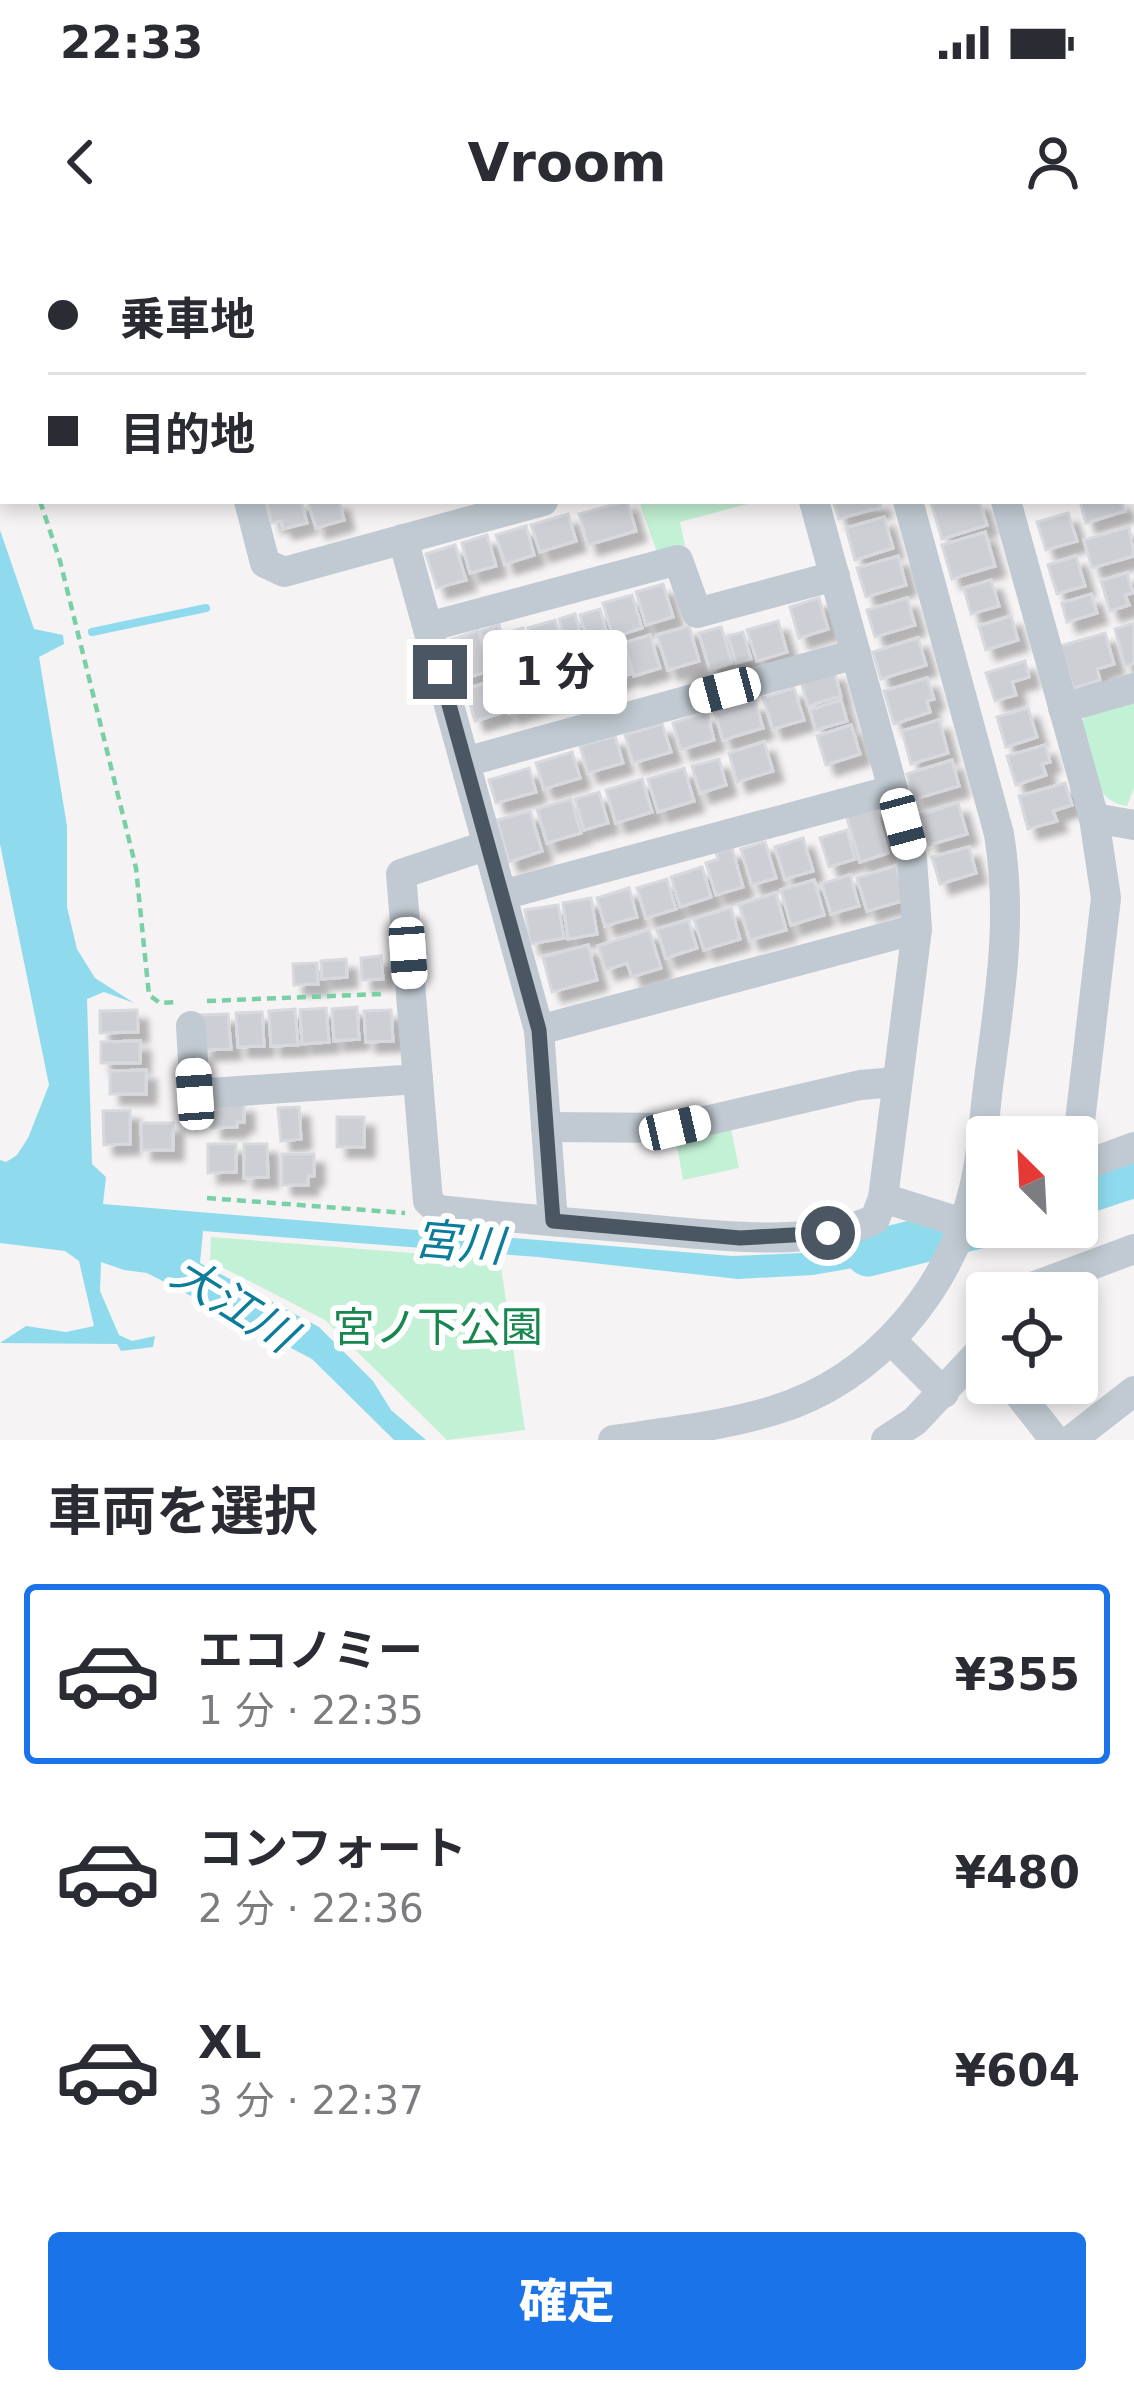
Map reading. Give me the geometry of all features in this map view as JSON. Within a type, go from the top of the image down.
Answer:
[{"type":"street","points":[[250,504],[265,563],[284,572],[532,504]]},
{"type":"street","points":[[488,845],[401,874],[428,1201],[433,1206],[740,1238],[828,1233],[875,1219],[883,1198],[918,895],[815,504]]},
{"type":"street","points":[[909,504],[1006,873],[1005,957],[988,1116]]},
{"type":"street","points":[[1007,504],[1094,818],[1106,898],[1081,1116]]},
{"type":"street","points":[[404,539],[539,1030],[553,1221]]},
{"type":"street","points":[[428,627],[678,560],[697,613],[835,576]]},
{"type":"street","points":[[465,762],[856,654]]},
{"type":"street","points":[[1064,708],[1134,688]]},
{"type":"street","points":[[502,895],[893,790]]},
{"type":"street","points":[[1094,818],[1134,825]]},
{"type":"street","points":[[539,1030],[917,929]]},
{"type":"street","points":[[193,1010],[196,1104],[418,1079]]},
{"type":"street","points":[[546,1127],[675,1128],[860,1084],[897,1082]]},
{"type":"street","points":[[1098,1160],[1134,1147]]},
{"type":"street","points":[[883,1198],[963,1223]]},
{"type":"street","points":[[614,1440],[696,1434],[819,1391],[891,1340],[934,1285],[966,1217]]},
{"type":"street","points":[[1072,1272],[1134,1249]]},
{"type":"street","points":[[891,1340],[944,1393]]},
{"type":"street","points":[[886,1440],[915,1421],[966,1370]]},
{"type":"street","points":[[1071,1440],[1134,1391]]},
{"type":"street","points":[[1027,1404],[1055,1440]]},
{"type":"path","points":[[41,504],[60,561],[136,868],[149,995],[160,1003],[193,1010],[411,993]]},
{"type":"path","points":[[207,1198],[365,1213],[418,1213],[433,1206]]},
{"type":"green space","points":[[640,504],[747,504],[680,522],[685,546],[658,555]]},
{"type":"green space","points":[[1134,699],[1134,788],[1127,806],[1114,802],[1097,786],[1080,722],[1091,712]]},
{"type":"green space","points":[[730,1124],[739,1168],[683,1180],[676,1140]]},
{"type":"green space","name":"宮ノ下公園","points":[[211,1237],[500,1260],[525,1430],[447,1440],[325,1320],[210,1261]]},
{"type":"water","name":"大江川","points":[[0,530],[34,629],[63,635],[64,644],[39,657],[67,826],[67,907],[77,949],[95,978],[134,1003],[104,992],[87,999],[92,1164],[106,1177],[103,1204],[732,1256],[803,1253],[928,1231],[922,1256],[813,1275],[738,1279],[538,1257],[203,1231],[200,1263],[319,1327],[373,1381],[391,1410],[426,1440],[394,1440],[312,1359],[147,1273],[101,1262],[100,1291],[119,1335],[132,1341],[155,1336],[153,1347],[121,1351],[117,1344],[0,1343],[26,1326],[66,1332],[94,1326],[79,1261],[65,1251],[0,1243],[0,1160],[6,1162],[17,1155],[49,1085],[0,844]]},
{"type":"building","points":[[267,504],[302,504],[307,523],[283,529],[281,521],[272,523]]},
{"type":"building","points":[[309,504],[340,504],[344,520],[316,528]]},
{"type":"building","points":[[628,504],[636,531],[588,545],[579,514]]},
{"type":"building","points":[[834,504],[881,507],[839,519]]},
{"type":"building","points":[[931,504],[980,504],[987,525],[942,539]]},
{"type":"building","points":[[1081,504],[1122,504],[1125,511],[1086,523]]},
{"type":"building","points":[[1068,513],[1077,541],[1046,550],[1037,522]]},
{"type":"building","points":[[568,514],[576,541],[540,552],[531,525]]},
{"type":"building","points":[[884,517],[893,548],[855,560],[846,528]]},
{"type":"building","points":[[526,526],[534,555],[505,564],[496,535]]},
{"type":"building","points":[[1129,527],[1134,556],[1092,568],[1084,540]]},
{"type":"building","points":[[985,532],[995,566],[952,579],[942,545]]},
{"type":"building","points":[[487,535],[496,566],[470,573],[462,543]]},
{"type":"building","points":[[455,545],[466,580],[437,588],[426,554]]},
{"type":"building","points":[[898,556],[906,585],[866,597],[857,568]]},
{"type":"building","points":[[1076,556],[1085,586],[1057,594],[1048,565]]},
{"type":"building","points":[[1127,573],[1133,593],[1125,595],[1129,605],[1110,611],[1101,581]]},
{"type":"building","points":[[991,580],[999,606],[971,614],[964,588]]},
{"type":"building","points":[[663,584],[673,617],[646,625],[636,592]]},
{"type":"building","points":[[1091,594],[1097,613],[1067,622],[1062,603]]},
{"type":"building","points":[[632,595],[642,628],[613,637],[603,603]]},
{"type":"building","points":[[819,598],[828,629],[799,638],[790,607]]},
{"type":"building","points":[[907,598],[915,625],[875,637],[867,610]]},
{"type":"building","points":[[600,609],[608,637],[588,643],[580,615]]},
{"type":"building","points":[[575,614],[584,646],[568,651],[559,619]]},
{"type":"building","points":[[1011,616],[1018,640],[986,650],[979,626]]},
{"type":"building","points":[[555,620],[565,651],[537,659],[528,628]]},
{"type":"building","points":[[778,621],[787,652],[757,661],[747,630]]},
{"type":"building","points":[[1134,623],[1134,663],[1125,666],[1115,629]]},
{"type":"building","points":[[499,625],[511,664],[492,670],[481,631]]},
{"type":"building","points":[[689,626],[699,661],[668,670],[657,635]]},
{"type":"building","points":[[721,627],[732,663],[710,670],[699,633]]},
{"type":"building","points":[[523,628],[532,659],[514,664],[505,633]]},
{"type":"building","points":[[478,631],[490,671],[458,680],[447,641]]},
{"type":"building","points":[[743,632],[751,659],[736,663],[728,636]]},
{"type":"building","points":[[1105,633],[1114,664],[1097,669],[1100,680],[1073,688],[1060,646]]},
{"type":"building","points":[[650,635],[660,668],[634,676],[624,643]]},
{"type":"building","points":[[918,638],[926,665],[881,679],[873,652]]},
{"type":"building","points":[[621,644],[630,674],[617,678],[608,647]]},
{"type":"building","points":[[606,649],[615,680],[589,687],[579,657]]},
{"type":"building","points":[[571,659],[580,692],[549,701],[540,668]]},
{"type":"building","points":[[1025,661],[1029,677],[1012,682],[1016,695],[995,701],[986,673]]},
{"type":"building","points":[[534,669],[544,702],[509,713],[499,679]]},
{"type":"building","points":[[834,671],[841,696],[808,706],[801,681]]},
{"type":"building","points":[[927,678],[934,699],[927,701],[930,712],[894,724],[884,691]]},
{"type":"building","points":[[495,680],[504,712],[475,721],[466,689]]},
{"type":"building","points":[[794,688],[804,720],[773,729],[763,698]]},
{"type":"building","points":[[841,700],[847,721],[816,730],[810,710]]},
{"type":"building","points":[[755,701],[763,728],[723,740],[715,713]]},
{"type":"building","points":[[1028,708],[1037,737],[1006,747],[997,717]]},
{"type":"building","points":[[707,712],[714,740],[681,750],[673,723]]},
{"type":"building","points":[[939,720],[948,753],[911,764],[902,731]]},
{"type":"building","points":[[662,724],[671,752],[633,763],[625,735]]},
{"type":"building","points":[[851,725],[860,754],[826,765],[817,736]]},
{"type":"building","points":[[615,736],[623,763],[588,773],[580,746]]},
{"type":"building","points":[[764,742],[773,771],[737,782],[729,753]]},
{"type":"building","points":[[1045,745],[1050,762],[1042,764],[1046,775],[1016,785],[1007,756]]},
{"type":"building","points":[[572,752],[580,778],[544,789],[536,763]]},
{"type":"building","points":[[719,759],[726,785],[700,793],[692,766]]},
{"type":"building","points":[[952,760],[959,786],[915,799],[907,774]]},
{"type":"building","points":[[529,768],[536,792],[496,803],[489,780]]},
{"type":"building","points":[[684,768],[694,801],[658,812],[648,779]]},
{"type":"building","points":[[642,779],[652,812],[616,823],[606,790]]},
{"type":"building","points":[[1065,783],[1072,805],[1053,811],[1057,821],[1028,829],[1019,796]]},
{"type":"building","points":[[599,792],[608,823],[584,830],[575,799]]},
{"type":"building","points":[[571,799],[581,833],[547,843],[537,809]]},
{"type":"building","points":[[958,803],[967,834],[929,845],[920,815]]},
{"type":"building","points":[[875,807],[888,853],[860,862],[846,815]]},
{"type":"building","points":[[530,811],[542,851],[509,862],[497,820]]},
{"type":"building","points":[[847,830],[855,859],[829,867],[820,838]]},
{"type":"building","points":[[803,838],[813,871],[785,879],[775,847]]},
{"type":"building","points":[[765,842],[776,878],[752,885],[741,849]]},
{"type":"building","points":[[969,847],[976,873],[940,884],[932,857]]},
{"type":"building","points":[[732,848],[743,887],[716,895],[706,863],[718,859],[716,852]]},
{"type":"building","points":[[896,866],[906,900],[867,911],[857,878]]},
{"type":"building","points":[[702,867],[711,897],[680,907],[671,877]]},
{"type":"building","points":[[850,875],[859,906],[831,914],[822,884]]},
{"type":"building","points":[[667,879],[676,909],[646,918],[637,888]]},
{"type":"building","points":[[814,880],[824,915],[791,925],[781,890]]},
{"type":"building","points":[[629,888],[637,917],[605,926],[597,898]]},
{"type":"building","points":[[776,893],[786,930],[750,940],[739,905]]},
{"type":"building","points":[[591,898],[597,934],[568,939],[563,903]]},
{"type":"building","points":[[558,905],[564,938],[530,944],[525,910]]},
{"type":"building","points":[[731,908],[740,939],[704,950],[694,919]]},
{"type":"building","points":[[688,920],[697,948],[666,958],[657,929]]},
{"type":"building","points":[[649,930],[661,968],[632,977],[627,963],[606,970],[598,946]]},
{"type":"building","points":[[588,945],[597,980],[552,992],[543,957]]},
{"type":"building","points":[[381,956],[383,979],[362,980],[361,958]]},
{"type":"building","points":[[346,959],[347,977],[322,979],[321,961]]},
{"type":"building","points":[[317,963],[318,984],[294,985],[293,964]]},
{"type":"building","points":[[357,1007],[359,1039],[334,1041],[332,1009]]},
{"type":"building","points":[[326,1008],[329,1042],[302,1044],[300,1010]]},
{"type":"building","points":[[295,1009],[298,1045],[271,1046],[269,1011]]},
{"type":"building","points":[[137,1010],[138,1032],[100,1033],[100,1011]]},
{"type":"building","points":[[391,1010],[393,1041],[366,1042],[364,1011]]},
{"type":"building","points":[[262,1012],[264,1046],[238,1047],[236,1013]]},
{"type":"building","points":[[228,1014],[231,1049],[203,1050],[201,1015]]},
{"type":"building","points":[[140,1041],[140,1063],[101,1063],[101,1042]]},
{"type":"building","points":[[146,1070],[146,1094],[110,1094],[110,1071]]},
{"type":"building","points":[[244,1103],[244,1122],[237,1122],[237,1127],[212,1128],[211,1104]]},
{"type":"building","points":[[299,1107],[301,1139],[281,1141],[278,1108]]},
{"type":"building","points":[[130,1110],[130,1144],[104,1145],[103,1111]]},
{"type":"building","points":[[337,1117],[364,1117],[364,1147],[337,1147]]},
{"type":"building","points":[[141,1123],[173,1123],[173,1150],[142,1150]]},
{"type":"building","points":[[208,1144],[236,1144],[236,1172],[208,1173]]},
{"type":"building","points":[[244,1144],[267,1144],[268,1177],[244,1178]]},
{"type":"building","points":[[282,1154],[314,1154],[314,1176],[308,1176],[308,1185],[282,1185]]},
{"type":"waterway","points":[[92,632],[206,608]]},
{"type":"waterway","name":"宮川","points":[[1098,1187],[1134,1175]]},
{"type":"waterway","name":"宮川","points":[[868,1254],[966,1229]]},
{"type":"route","points":[[440,672],[539,1030],[553,1221],[740,1238],[828,1233]]}]
